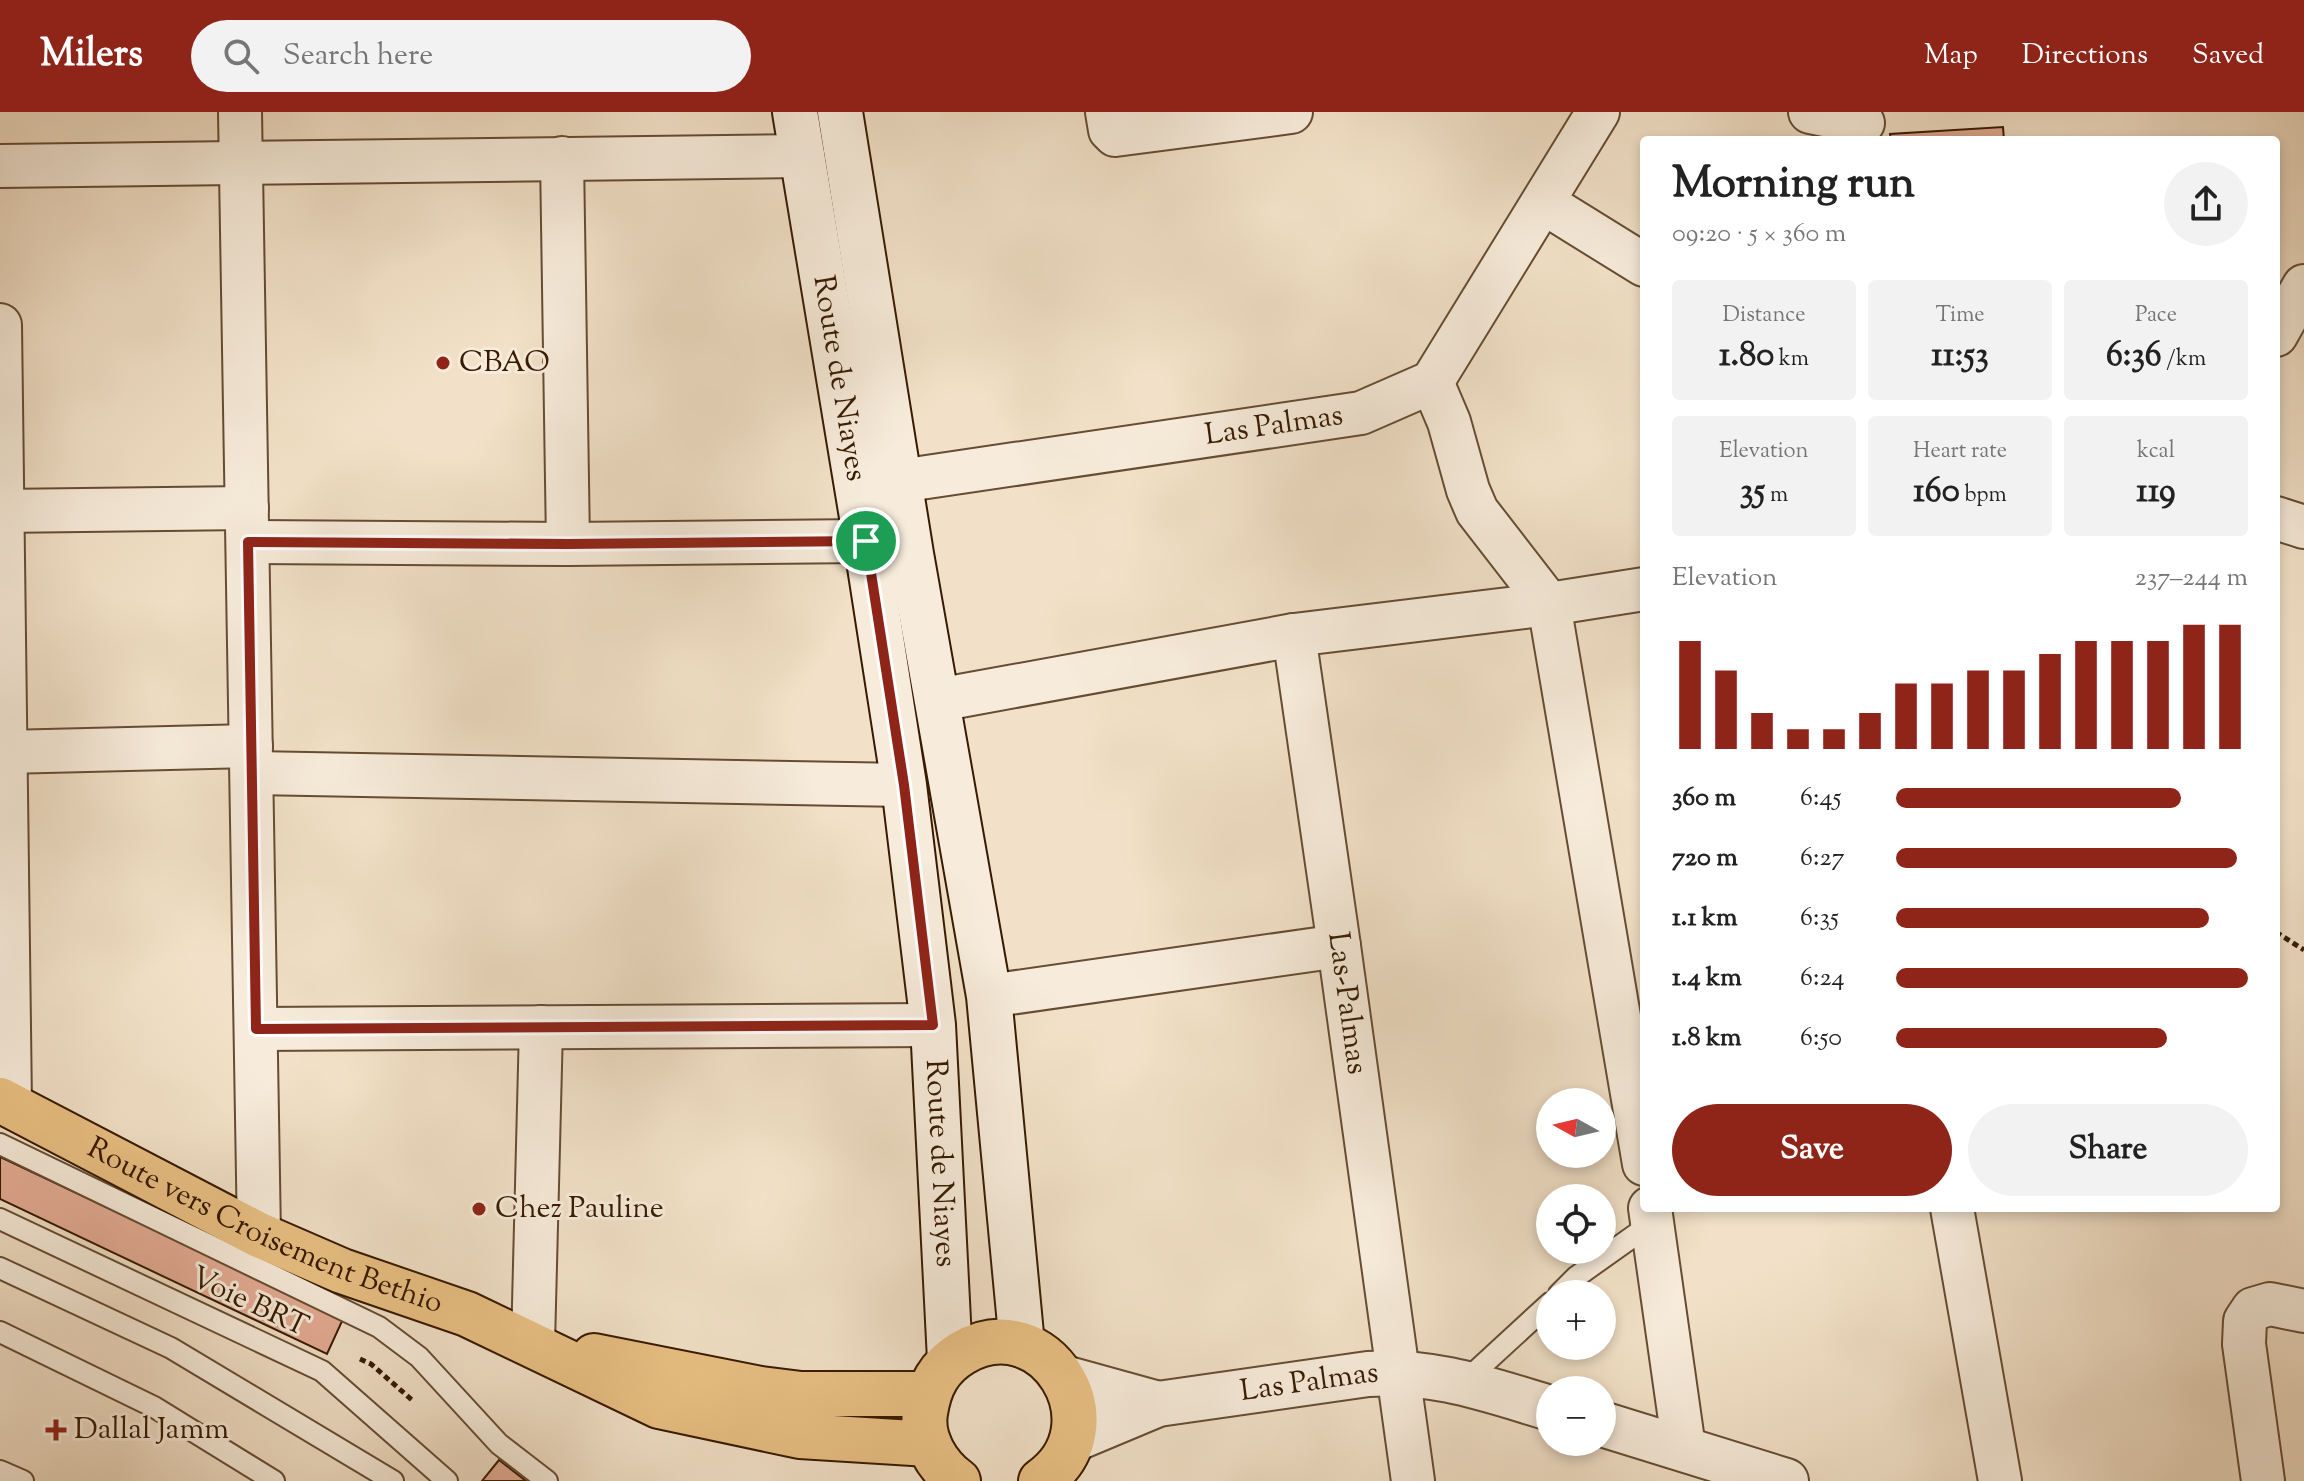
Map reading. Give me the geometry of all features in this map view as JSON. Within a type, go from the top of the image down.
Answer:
[{"type":"main road","name":"Route de Niayes","points":[[795,112],[904,785],[933,1025],[939,1377]]},
{"type":"main road","name":"Route de Niayes","points":[[840,112],[989,996],[1022,1345]]},
{"type":"main road","name":"Route vers Croisement Bethio","points":[[3,1116],[342,1271],[467,1314],[659,1406],[800,1436],[929,1444]]},
{"type":"main road","points":[[958,1481],[939,1464],[929,1444],[924,1419],[939,1377],[972,1347],[997,1342],[1022,1345],[1038,1353],[1053,1364],[1064,1378],[1072,1398],[1075,1419],[1054,1469]]},
{"type":"main road","name":"Route vers Croisement Bethio","points":[[533,1344],[761,1389],[801,1394],[939,1377]]},
{"type":"main road","name":"Las Palmas","points":[[1054,1469],[1158,1404],[1368,1374],[1398,1372],[1429,1375],[1536,1404]]},
{"type":"main road","points":[[1064,1378],[1158,1404]]},
{"type":"main road","points":[[1616,1428],[1786,1481]]},
{"type":"street","points":[[240,112],[259,1235]]},
{"type":"street","points":[[1107,112],[1110,130],[1115,135],[1291,112]]},
{"type":"street","points":[[1598,112],[1432,382],[1449,422],[1477,511],[1549,604],[1640,1140]]},
{"type":"street","points":[[1810,112],[1863,123]]},
{"type":"street","points":[[0,166],[803,156]]},
{"type":"street","points":[[562,158],[568,544]]},
{"type":"street","points":[[1544,203],[1640,263]]},
{"type":"street","points":[[2280,328],[2304,286]]},
{"type":"street","points":[[0,325],[5,752],[3,1116]]},
{"type":"street","name":"Las Palmas","points":[[900,481],[1361,413],[1432,382]]},
{"type":"street","points":[[1,511],[568,544],[866,541]]},
{"type":"street","points":[[2280,519],[2304,527]]},
{"type":"street","points":[[938,700],[1294,635],[1549,604],[1640,590]]},
{"type":"street","name":"Las-Palmas","points":[[1294,635],[1413,1481]]},
{"type":"street","points":[[5,752],[904,785]]},
{"type":"street","points":[[989,996],[1339,946]]},
{"type":"street","points":[[256,1029],[933,1025]]},
{"type":"street","points":[[533,1344],[541,1027]]},
{"type":"street","points":[[1953,1212],[2000,1481]]},
{"type":"street","points":[[1651,1216],[1684,1448]]},
{"type":"street","points":[[2263,1481],[2244,1344],[2245,1321],[2253,1309],[2270,1304],[2304,1311]]},
{"type":"lane","name":"Voie BRT","points":[[3,1116],[379,1327],[419,1357],[499,1444],[547,1481]]},
{"type":"lane","points":[[1573,1280],[1651,1216]]},
{"type":"lane","name":"Voie BRT","points":[[0,1219],[322,1371],[447,1481]]},
{"type":"lane","points":[[0,1268],[171,1348],[393,1481]]},
{"type":"lane","points":[[1463,1383],[1536,1316]]},
{"type":"lane","points":[[0,1332],[154,1407],[274,1481]]},
{"type":"lane","points":[[0,1471],[23,1481]]},
{"type":"path","points":[[2280,935],[2304,950]]},
{"type":"path","points":[[358,1358],[371,1364],[419,1407]]},
{"type":"building","points":[[2003,127],[2004,136],[1890,136]]},
{"type":"building","points":[[0,1157],[343,1319],[327,1354],[0,1199]]},
{"type":"building","points":[[499,1460],[526,1481],[482,1481]]},
{"type":"place","name":"CBAO","points":[[443,363]]},
{"type":"place","name":"Chez Pauline","points":[[479,1209]]},
{"type":"place","name":"Dallal Jamm","points":[[56,1430]]},
{"type":"route","points":[[866,541],[904,785],[933,1025],[256,1029],[248,542],[568,544],[866,541]]}]
